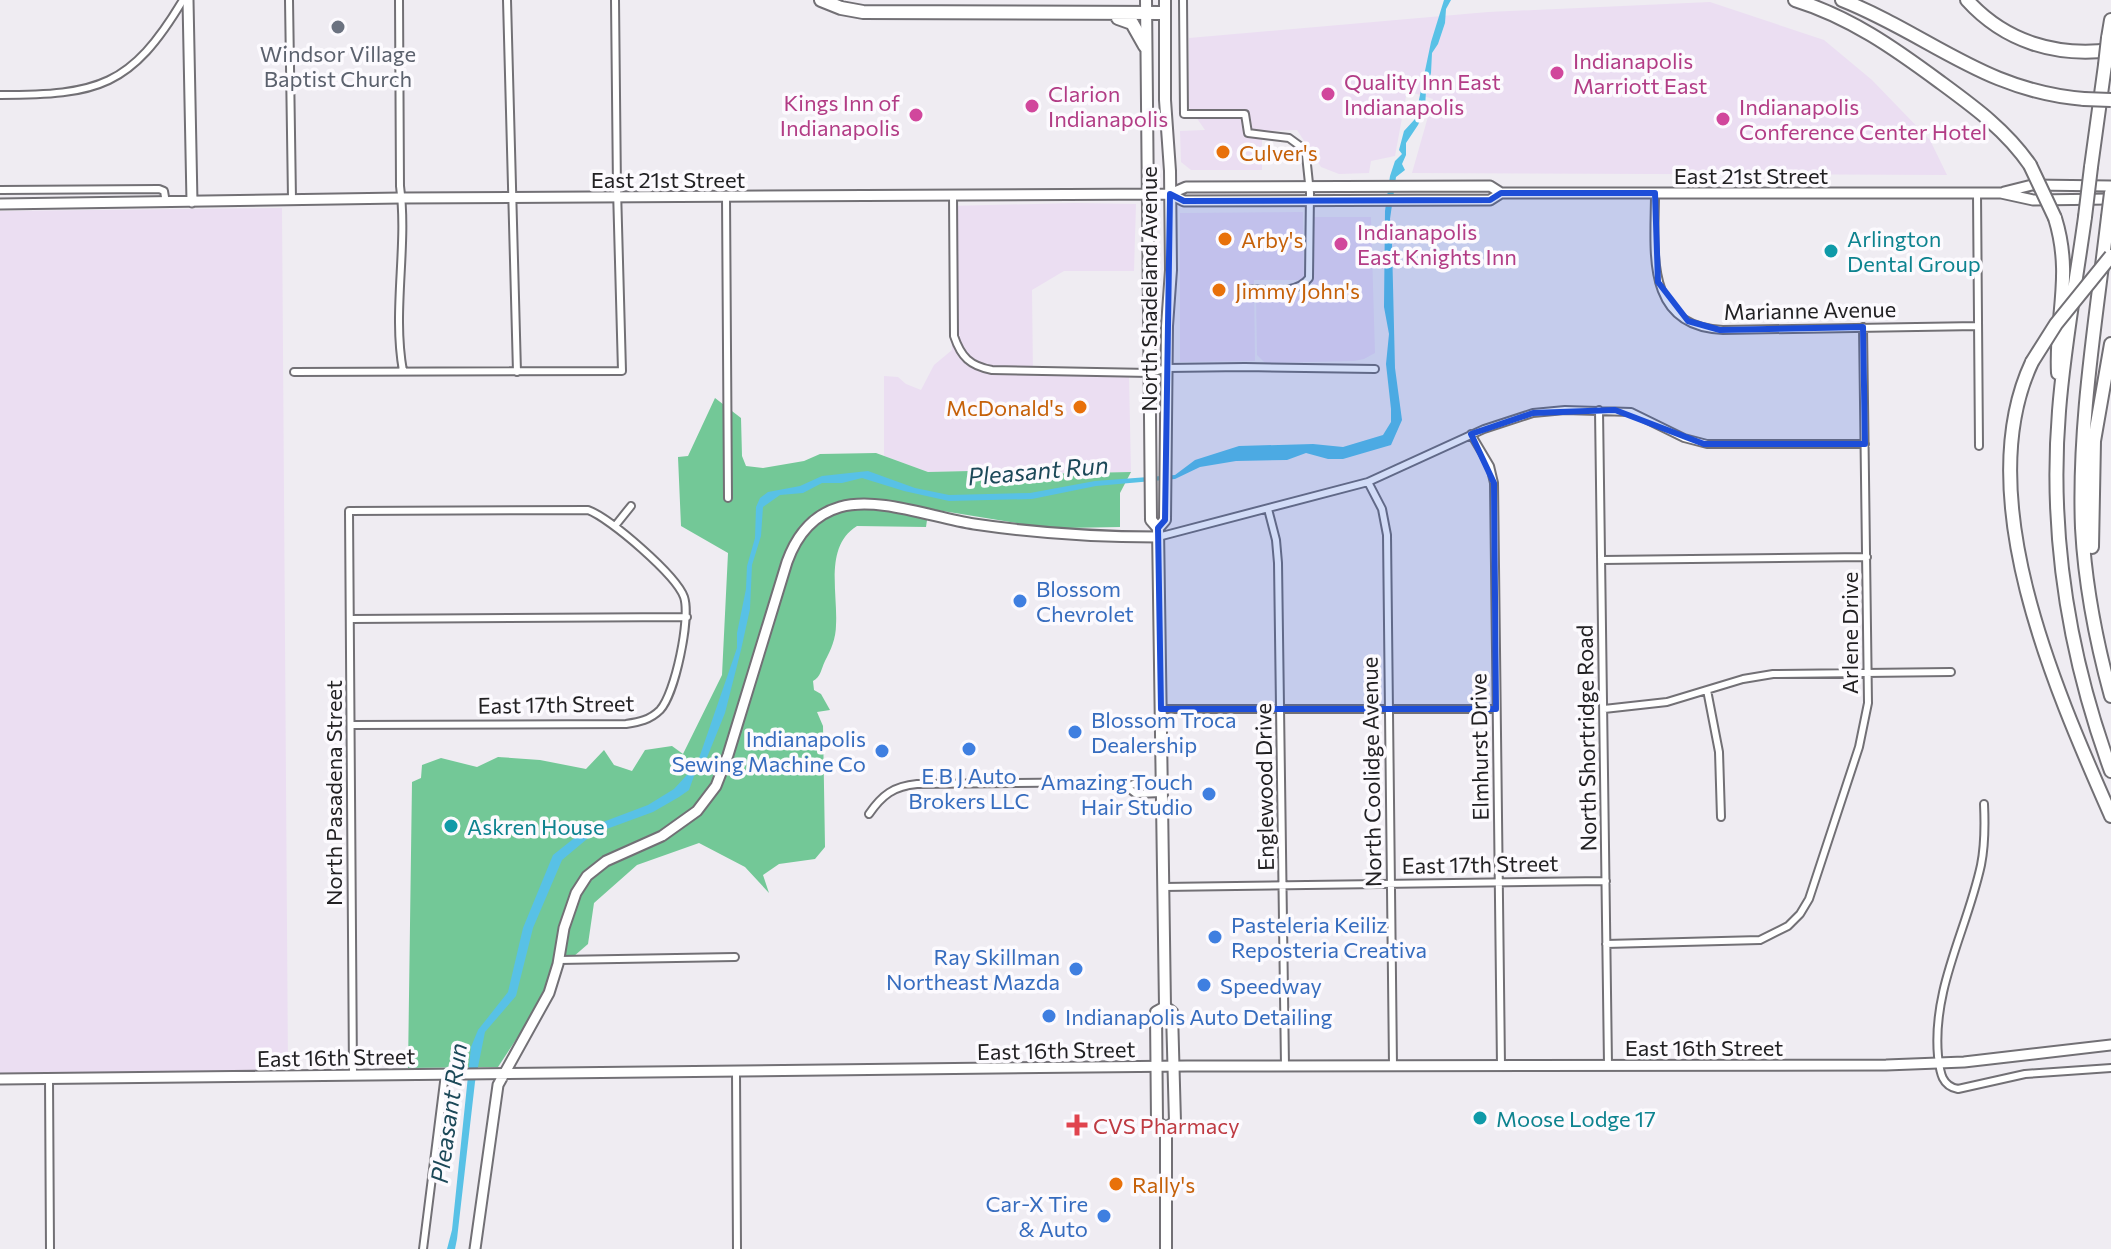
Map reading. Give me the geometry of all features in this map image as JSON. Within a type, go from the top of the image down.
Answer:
[{"type":"highway","points":[[821,0],[841,8],[867,12],[1103,14],[1164,6]]},
{"type":"highway","points":[[1795,0],[1856,25],[1889,44],[1982,112],[2010,139],[2044,190],[2060,236],[2064,272],[2057,360],[2057,508],[2065,595],[2082,679],[2111,771]]},
{"type":"highway","points":[[1842,0],[1991,77],[2041,93],[2111,100]]},
{"type":"highway","points":[[1967,0],[1992,23],[2032,44],[2065,52],[2110,44]]},
{"type":"highway","points":[[1103,14],[1132,23],[1145,46]]},
{"type":"highway","points":[[2059,408],[2111,20]]},
{"type":"highway","points":[[2111,196],[2085,411],[2082,470],[2086,568],[2096,632],[2111,696]]},
{"type":"highway","points":[[2111,256],[2056,324],[2032,362],[2019,398],[2012,434],[2011,473],[2018,541],[2029,599],[2046,660],[2111,816]]},
{"type":"highway","points":[[2096,632],[2091,542],[2092,471],[2098,410],[2111,344]]},
{"type":"main road","name":"North Shadeland Avenue","points":[[1158,532],[1165,520],[1170,194],[1164,6]]},
{"type":"main road","name":"North Shadeland Avenue","points":[[1146,7],[1151,520],[1158,532],[1165,1007]]},
{"type":"main road","name":"North Shadeland Avenue","points":[[1165,1007],[1172,1012],[1175,1122],[1166,1128]]},
{"type":"main road","name":"North Shadeland Avenue","points":[[1165,1007],[1156,1012],[1157,1122],[1166,1128]]},
{"type":"main road","name":"North Shadeland Avenue","points":[[1166,1128],[1166,1249]]},
{"type":"street","points":[[0,95],[68,93],[95,86],[117,75],[150,49],[185,0]]},
{"type":"street","points":[[185,0],[192,202]]},
{"type":"street","points":[[289,0],[292,199]]},
{"type":"street","points":[[399,0],[399,342],[403,371]]},
{"type":"street","points":[[507,0],[517,372]]},
{"type":"street","points":[[294,372],[622,371],[615,0]]},
{"type":"street","points":[[1183,0],[1184,114],[1245,114],[1248,133],[1289,138],[1306,155],[1311,268],[1307,282],[1296,289],[1246,289]]},
{"type":"street","name":"East 21st Street","points":[[2001,193],[2032,185],[2111,186]]},
{"type":"street","name":"East 21st Street","points":[[1310,193],[1380,186],[1490,186],[1501,193],[2001,193],[2033,200],[2111,196]]},
{"type":"street","name":"East 21st Street","points":[[0,204],[401,198],[1170,194],[1186,187],[1378,200],[1490,200],[1501,193]]},
{"type":"street","name":"East 21st Street","points":[[0,190],[159,189],[165,193],[166,203]]},
{"type":"street","name":"Marianne Avenue","points":[[1655,193],[1658,282],[1666,300],[1685,319],[1713,329],[1978,326]]},
{"type":"street","points":[[1977,193],[1979,446]]},
{"type":"street","points":[[953,195],[954,336],[959,353],[972,364],[992,370],[1150,373],[1167,368],[1375,369]]},
{"type":"street","points":[[726,197],[728,498]]},
{"type":"street","name":"Arlene Drive","points":[[1606,944],[1754,941],[1776,934],[1791,924],[1803,911],[1810,896],[1867,714],[1863,327]]},
{"type":"street","name":"North Shortridge Road","points":[[1599,410],[1608,1065]]},
{"type":"street","points":[[475,1249],[494,1103],[503,1074],[545,1003],[559,960],[566,918],[576,893],[587,876],[614,856],[654,840],[682,823],[699,809],[716,786],[790,552],[802,532],[815,519],[836,508],[863,504],[1028,531],[1158,532],[1268,509],[1368,482],[1471,434],[1533,413],[1631,412],[1700,443],[1865,444]]},
{"type":"street","name":"Elmhurst Drive","points":[[1471,434],[1490,466],[1494,483],[1501,1066]]},
{"type":"street","name":"North Coolidge Avenue","points":[[1368,482],[1382,509],[1387,532],[1393,1066]]},
{"type":"street","points":[[341,503],[349,511],[581,510],[598,514],[678,585],[685,601],[687,617],[350,619]]},
{"type":"street","points":[[615,526],[631,506]]},
{"type":"street","name":"Englewood Drive","points":[[1268,509],[1278,557],[1285,1066]]},
{"type":"street","name":"North Pasadena Street","points":[[349,511],[353,1075]]},
{"type":"street","points":[[1602,560],[1867,557]]},
{"type":"street","name":"East 17th Street","points":[[351,725],[626,724],[646,720],[658,713],[668,699],[687,617]]},
{"type":"street","points":[[1604,709],[1662,703],[1743,679],[1773,674],[1951,672]]},
{"type":"street","points":[[1707,690],[1719,752],[1721,817]]},
{"type":"street","points":[[1161,709],[1496,709]]},
{"type":"street","points":[[1127,787],[1138,782],[1161,781]]},
{"type":"street","points":[[869,814],[885,794],[907,785],[1110,782],[1127,787],[1136,794],[1162,793]]},
{"type":"street","points":[[1984,804],[1985,835],[1981,865],[1940,1001],[1937,1026],[1939,1063],[1944,1083],[1958,1089],[2025,1074],[2111,1068]]},
{"type":"street","name":"East 17th Street","points":[[1163,887],[1606,881]]},
{"type":"street","points":[[559,960],[735,957]]},
{"type":"street","name":"East 16th Street","points":[[0,1079],[1174,1066],[1939,1063],[2111,1045]]},
{"type":"street","points":[[736,1072],[737,1249]]},
{"type":"street","points":[[423,1249],[445,1074]]},
{"type":"street","points":[[49,1078],[50,1249]]},
{"type":"highlighted area","points":[[1501,193],[1655,193],[1658,282],[1688,321],[1720,330],[1863,327],[1865,444],[1704,444],[1615,410],[1533,413],[1471,434],[1494,483],[1496,709],[1161,709],[1158,528],[1165,520],[1170,194],[1184,201],[1490,200]]},
{"type":"shaded area","points":[[1710,2],[1824,40],[1872,80],[1930,140],[1947,175],[1412,173],[1433,99],[1407,91],[1395,156],[1371,161],[1369,173],[1339,174],[1321,167],[1297,130],[1262,131],[1262,170],[1191,170],[1181,162],[1180,131],[1205,130],[1189,107],[1189,38],[1488,12]]},
{"type":"shaded area","points":[[1136,204],[1134,271],[1064,271],[1032,290],[1033,376],[1129,376],[1131,472],[928,472],[884,456],[884,376],[898,377],[921,390],[934,365],[952,350],[948,206]]},
{"type":"shaded area","points":[[282,208],[288,1070],[0,1074],[0,211]]},
{"type":"shaded area","points":[[1303,212],[1304,280],[1254,280],[1255,361],[1180,362],[1180,213]]},
{"type":"shaded area","points":[[1314,217],[1371,217],[1375,353],[1354,361],[1265,363],[1257,355],[1256,297],[1308,296],[1312,287]]},
{"type":"green space","points":[[715,398],[741,418],[742,456],[746,466],[763,468],[804,461],[820,454],[876,453],[928,472],[1131,472],[1120,493],[1120,527],[1029,525],[912,506],[927,520],[926,527],[857,526],[840,545],[836,558],[835,635],[818,677],[813,681],[814,690],[821,694],[830,710],[817,712],[823,726],[825,847],[815,859],[779,864],[763,875],[769,893],[745,867],[699,843],[637,865],[594,903],[588,944],[551,976],[525,1026],[498,1067],[408,1068],[412,782],[421,778],[422,765],[441,758],[477,767],[498,757],[540,760],[586,769],[604,750],[614,765],[632,771],[645,750],[672,746],[683,754],[722,675],[728,553],[681,526],[678,457],[688,456]]},
{"type":"water","name":"Pleasant Run","points":[[1444,0],[1451,0],[1438,44],[1432,53],[1425,109],[1406,143],[1402,164],[1405,170],[1396,177],[1390,219],[1394,241],[1395,368],[1402,420],[1391,445],[1343,459],[1328,459],[1306,453],[1287,460],[1236,461],[1200,467],[1175,479],[1096,486],[1032,499],[949,501],[862,478],[842,483],[822,483],[803,493],[780,495],[763,507],[761,536],[752,565],[750,609],[741,650],[725,713],[704,765],[694,776],[689,790],[679,797],[653,812],[593,834],[562,860],[533,928],[516,996],[485,1032],[475,1082],[457,1239],[455,1249],[447,1249],[452,1230],[471,1047],[478,1030],[508,992],[523,928],[553,855],[587,828],[648,805],[674,789],[697,764],[737,648],[747,566],[755,538],[756,507],[760,498],[768,492],[800,486],[822,476],[868,471],[915,488],[949,495],[1030,493],[1095,481],[1175,475],[1195,460],[1239,446],[1313,444],[1343,447],[1383,435],[1391,422],[1386,364],[1389,334],[1384,307],[1385,211],[1390,176],[1395,161],[1402,154],[1399,150],[1404,131],[1415,119],[1431,42]]},
{"type":"place","name":"Windsor Village Baptist Church","points":[[338,27]]},
{"type":"place","name":"Indianapolis Marriott East","points":[[1557,73]]},
{"type":"place","name":"Quality Inn East Indianapolis","points":[[1328,94]]},
{"type":"place","name":"Clarion Indianapolis","points":[[1032,106]]},
{"type":"place","name":"Kings Inn of Indianapolis","points":[[916,115]]},
{"type":"place","name":"Indianapolis Conference Center Hotel","points":[[1723,119]]},
{"type":"place","name":"Culver's","points":[[1223,152]]},
{"type":"place","name":"Arby's","points":[[1225,239]]},
{"type":"place","name":"Indianapolis East Knights Inn","points":[[1341,244]]},
{"type":"place","name":"Arlington Dental Group","points":[[1831,251]]},
{"type":"place","name":"Jimmy John's","points":[[1219,290]]},
{"type":"place","name":"McDonald's","points":[[1080,407]]},
{"type":"place","name":"Blossom Chevrolet","points":[[1020,601]]},
{"type":"place","name":"Blossom Troca Dealership","points":[[1075,732]]},
{"type":"place","name":"E B J Auto Brokers LLC","points":[[969,749]]},
{"type":"place","name":"Indianapolis Sewing Machine Co","points":[[882,751]]},
{"type":"place","name":"Amazing Touch Hair Studio","points":[[1209,794]]},
{"type":"place","name":"Askren House","points":[[451,826]]},
{"type":"place","name":"Pasteleria Keiliz Reposteria Creativa","points":[[1215,937]]},
{"type":"place","name":"Ray Skillman Northeast Mazda","points":[[1076,969]]},
{"type":"place","name":"Speedway","points":[[1204,985]]},
{"type":"place","name":"Indianapolis Auto Detailing","points":[[1049,1016]]},
{"type":"place","name":"Moose Lodge 17","points":[[1480,1118]]},
{"type":"place","name":"CVS Pharmacy","points":[[1077,1125]]},
{"type":"place","name":"Rally's","points":[[1116,1184]]},
{"type":"place","name":"Car-X Tire & Auto","points":[[1104,1216]]}]
